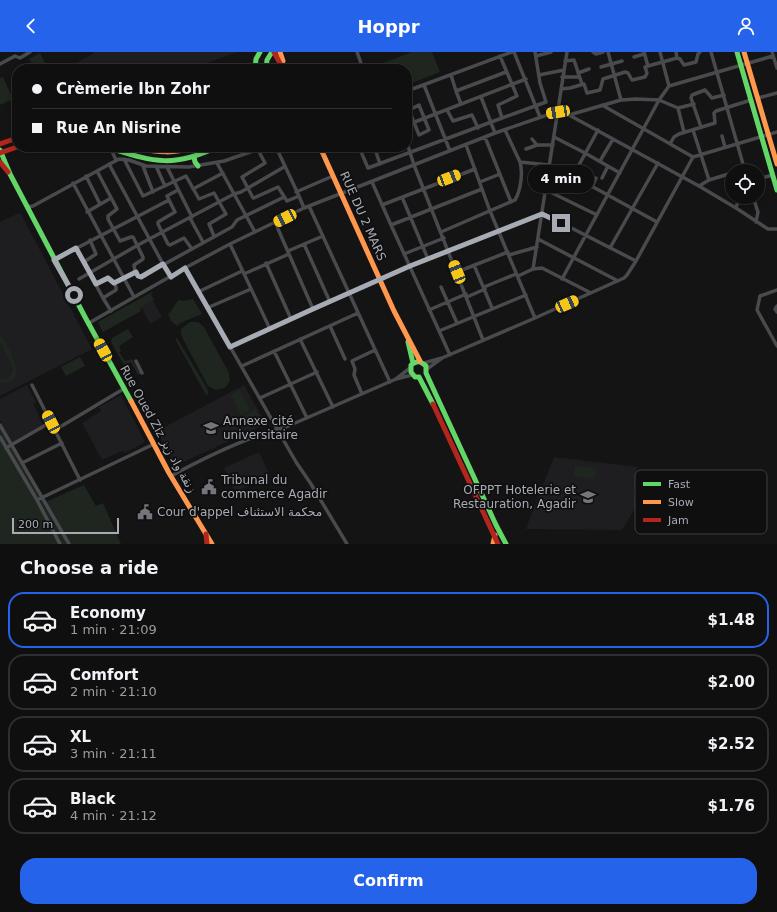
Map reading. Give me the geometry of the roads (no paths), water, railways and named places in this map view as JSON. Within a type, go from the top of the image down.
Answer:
[{"type":"street","points":[[12,52],[15,56],[20,58],[30,52]]},
{"type":"street","points":[[256,64],[260,52]]},
{"type":"street","points":[[267,64],[267,60],[273,52],[280,64]]},
{"type":"street","points":[[280,52],[284,64]]},
{"type":"street","points":[[357,52],[361,64]]},
{"type":"street","points":[[412,89],[513,52],[526,79],[540,117]]},
{"type":"street","points":[[361,152],[367,168],[478,128],[535,105],[545,103],[546,101],[540,83],[540,75],[535,54],[551,52]]},
{"type":"street","points":[[533,269],[567,52]]},
{"type":"street","points":[[593,52],[596,54],[603,52]]},
{"type":"street","points":[[608,52],[621,100]]},
{"type":"street","points":[[660,52],[669,86]]},
{"type":"street","points":[[676,52],[677,58],[680,59],[685,65],[696,62],[700,52]]},
{"type":"street","points":[[711,52],[743,164]]},
{"type":"street","points":[[737,52],[777,190]]},
{"type":"street","points":[[744,52],[777,164]]},
{"type":"street","points":[[634,57],[644,53],[648,66]]},
{"type":"street","points":[[562,279],[659,100],[669,86],[748,63],[773,54],[777,68]]},
{"type":"street","points":[[0,64],[15,56]]},
{"type":"street","points":[[500,56],[516,97],[498,105],[502,118]]},
{"type":"street","points":[[574,60],[582,84],[585,84],[587,93],[600,90],[603,79],[627,72],[632,80],[645,77],[647,73],[645,67],[677,58]]},
{"type":"street","points":[[565,62],[580,59]]},
{"type":"street","points":[[600,67],[622,61]]},
{"type":"street","points":[[562,77],[579,75],[589,69]]},
{"type":"street","points":[[540,75],[564,70]]},
{"type":"street","points":[[456,91],[506,72]]},
{"type":"street","points":[[451,74],[461,104]]},
{"type":"street","points":[[413,122],[526,79]]},
{"type":"street","points":[[561,89],[582,84]]},
{"type":"street","points":[[424,85],[450,151]]},
{"type":"street","points":[[701,127],[692,98],[693,94],[705,90],[712,98],[724,94]]},
{"type":"street","points":[[758,98],[777,92]]},
{"type":"street","points":[[481,97],[495,133]]},
{"type":"street","points":[[570,115],[621,100],[659,100],[678,108],[694,104]]},
{"type":"street","points":[[670,144],[676,136],[684,132],[715,123],[715,111],[751,100]]},
{"type":"street","points":[[412,109],[419,105],[420,106],[429,131],[419,134],[412,118]]},
{"type":"street","points":[[602,105],[693,157]]},
{"type":"street","points":[[678,108],[684,132]]},
{"type":"street","points":[[447,110],[453,121],[472,115],[478,128]]},
{"type":"street","points":[[89,323],[185,268],[304,208],[495,133],[558,112],[570,115],[658,163],[736,208],[768,229],[777,229]]},
{"type":"street","points":[[441,232],[514,200],[517,195],[521,171],[520,162],[505,130]]},
{"type":"street","points":[[573,176],[598,130]]},
{"type":"street","points":[[693,130],[709,180]]},
{"type":"street","points":[[396,379],[412,365],[450,355],[618,281],[627,275],[636,261],[693,157],[777,132]]},
{"type":"street","points":[[722,136],[725,147]]},
{"type":"street","points":[[554,137],[620,173]]},
{"type":"street","points":[[485,138],[511,202]]},
{"type":"street","points":[[532,139],[537,145]]},
{"type":"street","points":[[600,161],[613,139]]},
{"type":"street","points":[[0,144],[12,140]]},
{"type":"street","points":[[466,145],[490,211],[535,318]]},
{"type":"street","points":[[526,149],[537,145],[553,145]]},
{"type":"street","points":[[1,152],[12,149]]},
{"type":"street","points":[[3,161],[12,151]]},
{"type":"street","name":"Rue Oued Ziz زنقة واد زيز","points":[[1,152],[3,161],[54,260],[125,388],[171,476],[212,544]]},
{"type":"street","points":[[111,152],[116,160]]},
{"type":"street","points":[[125,152],[160,161],[176,161],[194,157],[206,152]]},
{"type":"street","points":[[155,152],[183,152]]},
{"type":"street","points":[[27,207],[32,206],[116,160],[129,160],[143,166],[182,167],[217,163],[252,152]]},
{"type":"street","points":[[259,152],[266,163],[242,176],[253,198],[278,187],[288,201],[298,194],[333,176]]},
{"type":"street","points":[[278,152],[304,208]]},
{"type":"street","name":"RUE DU 2 MARS","points":[[322,152],[407,338],[422,362],[498,530],[506,544]]},
{"type":"street","points":[[376,152],[380,164]]},
{"type":"street","points":[[411,153],[414,165],[483,340]]},
{"type":"street","points":[[194,157],[198,166]]},
{"type":"street","points":[[124,159],[142,196],[145,196],[186,176]]},
{"type":"street","points":[[520,162],[549,165],[573,176],[657,222]]},
{"type":"street","points":[[217,163],[255,232]]},
{"type":"street","points":[[610,248],[658,163]]},
{"type":"street","points":[[109,164],[136,216],[171,277]]},
{"type":"street","points":[[143,166],[153,192]]},
{"type":"street","points":[[156,166],[165,186]]},
{"type":"street","points":[[602,178],[608,166]]},
{"type":"street","points":[[167,167],[203,242]]},
{"type":"street","points":[[182,167],[199,199],[214,192],[226,214],[209,224],[214,236]]},
{"type":"street","points":[[79,279],[162,232],[234,194],[241,192],[247,187],[284,167]]},
{"type":"street","points":[[382,205],[474,169]]},
{"type":"street","points":[[97,171],[117,209],[107,217],[113,229],[120,241],[132,237],[143,257],[134,265],[138,276],[141,277],[232,227],[237,220],[284,197]]},
{"type":"street","points":[[193,189],[222,173]]},
{"type":"street","points":[[480,182],[500,174]]},
{"type":"street","points":[[699,186],[709,180],[725,175]]},
{"type":"street","points":[[765,177],[772,175]]},
{"type":"street","points":[[86,176],[100,204]]},
{"type":"street","points":[[592,187],[596,178]]},
{"type":"street","points":[[372,182],[450,355]]},
{"type":"street","points":[[73,183],[87,212],[134,297]]},
{"type":"street","points":[[391,225],[482,189]]},
{"type":"street","points":[[178,190],[167,196],[175,212],[158,222],[169,244],[184,238],[192,249]]},
{"type":"street","points":[[546,190],[597,215]]},
{"type":"street","points":[[402,197],[428,259]]},
{"type":"street","points":[[87,212],[111,198]]},
{"type":"street","points":[[54,260],[168,200]]},
{"type":"street","points":[[736,208],[737,204]]},
{"type":"street","points":[[755,204],[758,212],[756,222]]},
{"type":"street","points":[[309,206],[390,382]]},
{"type":"street","points":[[230,347],[410,266],[542,214],[636,261]]},
{"type":"street","points":[[275,222],[313,309]]},
{"type":"street","points":[[198,292],[266,263],[323,236]]},
{"type":"street","points":[[404,254],[444,238]]},
{"type":"street","points":[[538,239],[618,281]]},
{"type":"street","points":[[84,262],[96,254],[90,240]]},
{"type":"street","points":[[230,244],[270,329]]},
{"type":"street","points":[[304,244],[330,302]]},
{"type":"street","points":[[457,272],[508,254],[537,247]]},
{"type":"street","points":[[76,248],[111,311]]},
{"type":"street","points":[[266,263],[291,319]]},
{"type":"street","points":[[474,265],[492,308]]},
{"type":"street","points":[[429,310],[447,301],[540,267],[545,268],[562,279],[591,293]]},
{"type":"street","points":[[185,268],[278,430],[347,544]]},
{"type":"street","points":[[114,283],[136,272]]},
{"type":"street","points":[[96,284],[108,278],[114,283],[116,290],[103,298]]},
{"type":"street","points":[[207,308],[251,288]]},
{"type":"street","points":[[441,288],[457,323]]},
{"type":"street","points":[[777,290],[760,296],[757,310],[777,346]]},
{"type":"street","points":[[439,331],[526,295]]},
{"type":"street","points":[[777,306],[775,309],[777,312]]},
{"type":"street","points":[[242,366],[358,313]]},
{"type":"street","points":[[330,326],[345,359]]},
{"type":"street","name":"RUE DU 2 MARS","points":[[407,338],[412,365],[412,375]]},
{"type":"street","points":[[300,339],[333,407]]},
{"type":"street","points":[[362,394],[354,375],[354,364],[352,361],[375,350]]},
{"type":"street","points":[[274,351],[307,418]]},
{"type":"street","points":[[419,377],[442,358]]},
{"type":"street","points":[[136,361],[142,373]]},
{"type":"street","points":[[260,398],[317,372]]},
{"type":"street","points":[[171,476],[248,440],[278,430],[396,379],[412,375],[419,377],[428,393],[498,544]]},
{"type":"street","points":[[32,385],[80,480]]},
{"type":"street","points":[[55,430],[125,388]]},
{"type":"street","points":[[6,448],[51,422]]},
{"type":"street","points":[[0,425],[69,544]]},
{"type":"street","points":[[0,438],[37,500],[60,544]]},
{"type":"street","points":[[3,442],[8,439]]},
{"type":"street","points":[[22,463],[62,443]]},
{"type":"street","points":[[37,500],[154,444]]},
{"type":"street","points":[[206,534],[207,544]]},
{"type":"street","points":[[493,544],[495,535]]},
{"type":"place","name":"Annexe cité universitaire","points":[[211,428]]},
{"type":"place","name":"Tribunal du commerce Agadir","points":[[209,487]]},
{"type":"place","name":"OFPPT Hotelerie et Restauration, Agadir","points":[[588,497]]},
{"type":"place","name":"Cour d'appel محكمة الاستئناف","points":[[145,512]]}]
